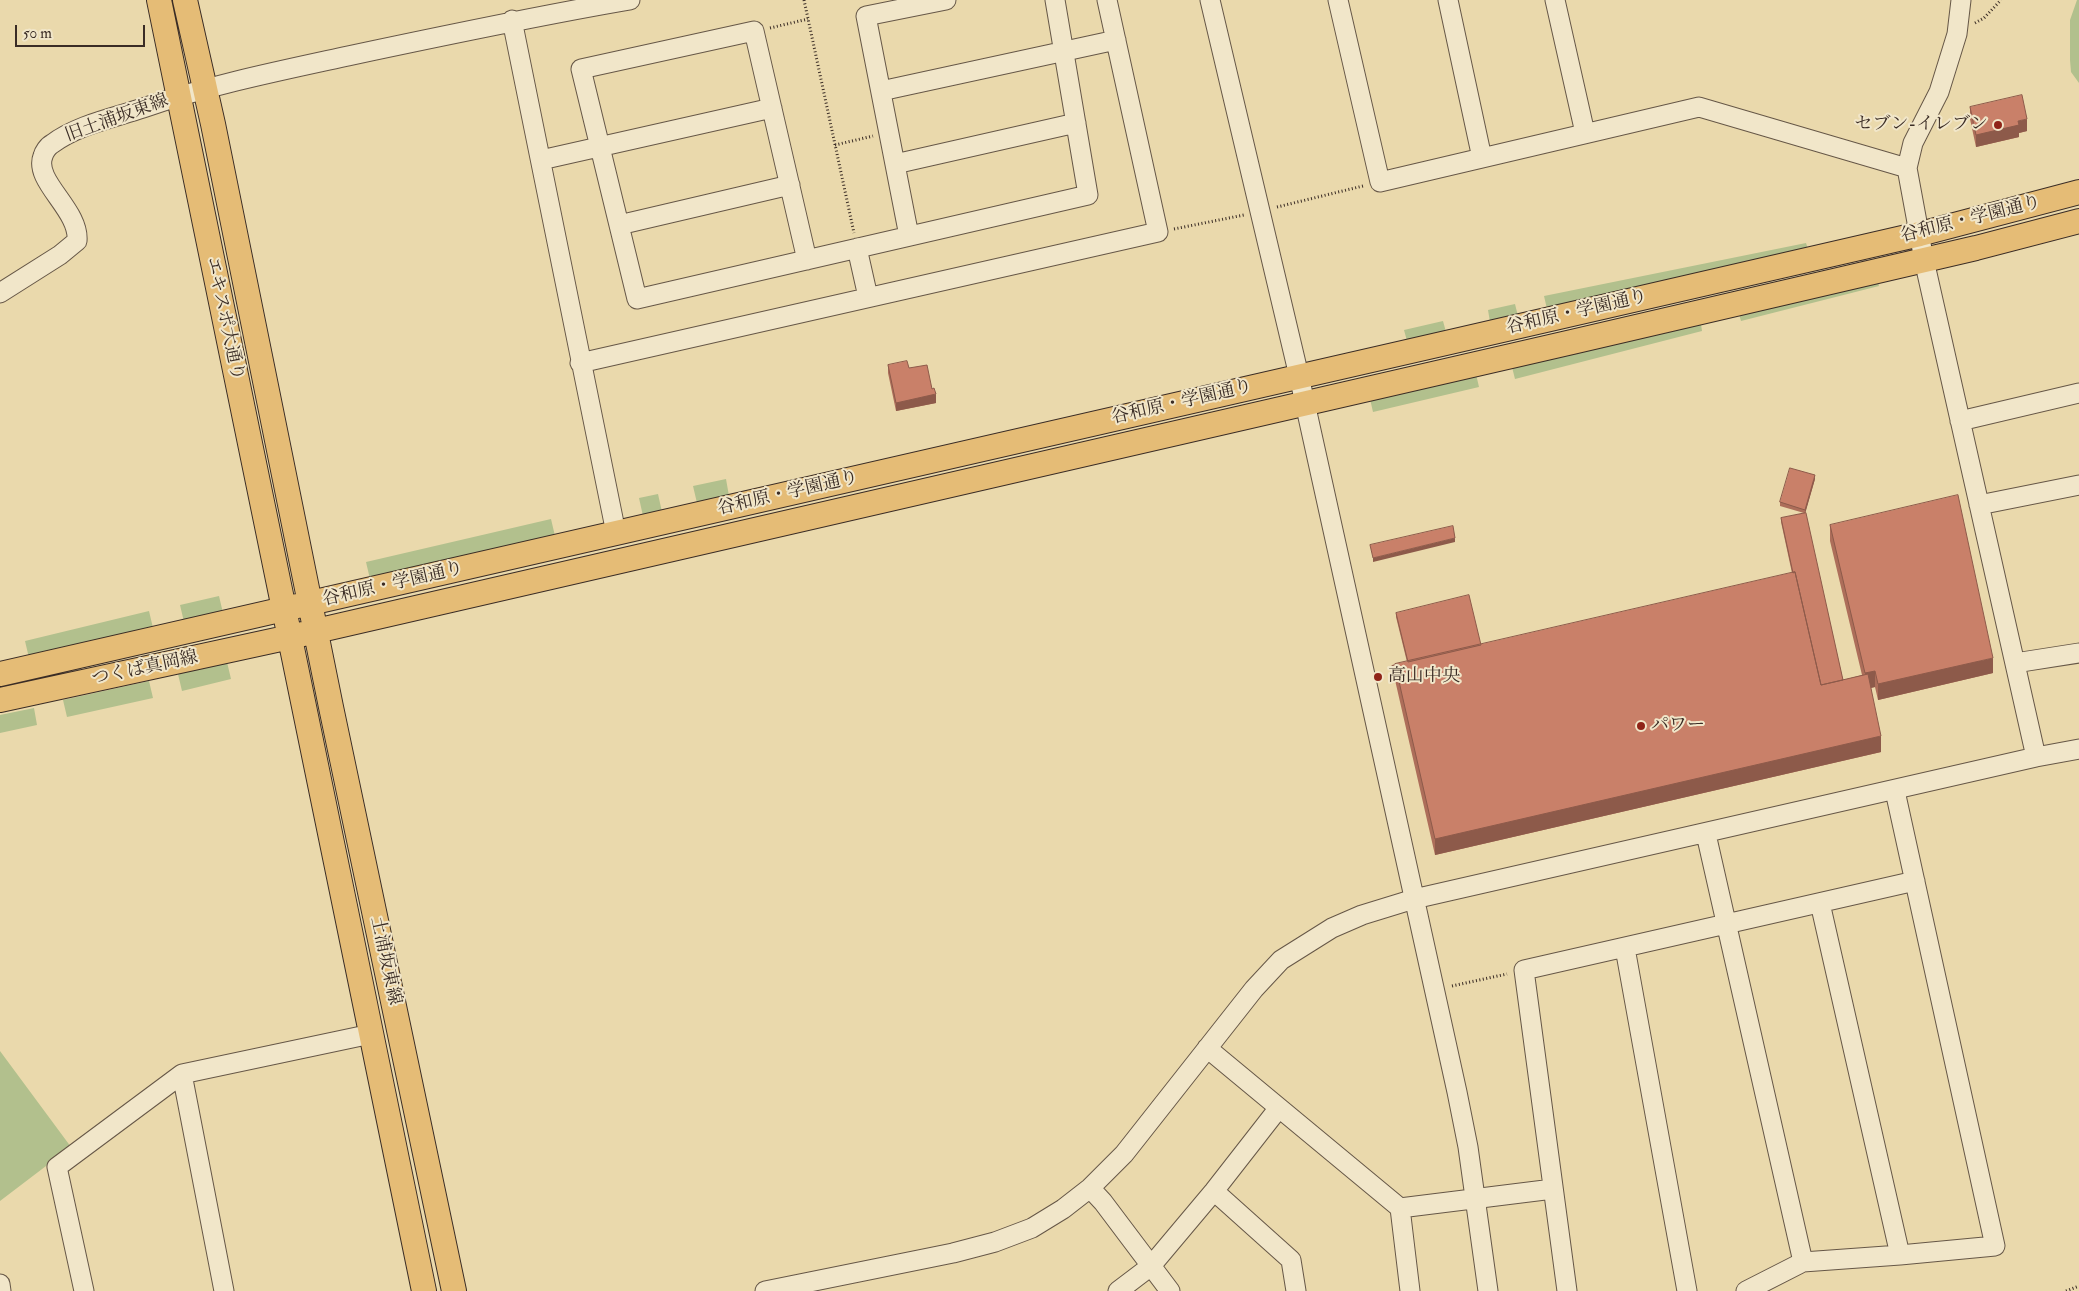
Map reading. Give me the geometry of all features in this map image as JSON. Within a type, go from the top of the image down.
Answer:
[{"type":"main road","name":"エキスポ大通り","points":[[159,0],[290,637]]},
{"type":"main road","name":"エキスポ大通り","points":[[185,0],[205,88],[316,631]]},
{"type":"main road","name":"谷和原・学園通り","points":[[284,610],[1920,234],[2079,192]]},
{"type":"main road","name":"谷和原・学園通り","points":[[290,637],[1924,260],[2079,221]]},
{"type":"main road","name":"つくば真岡線","points":[[0,674],[284,610]]},
{"type":"main road","name":"土浦坂東線","points":[[316,631],[454,1291]]},
{"type":"main road","name":"つくば真岡線","points":[[0,700],[290,637]]},
{"type":"main road","name":"土浦坂東線","points":[[290,637],[424,1291]]},
{"type":"street","name":"旧土浦坂東線","points":[[0,293],[77,241],[78,233],[75,222],[48,183],[43,171],[42,158],[50,145],[76,131],[205,88],[512,20],[630,0]]},
{"type":"street","points":[[909,236],[866,16],[946,0]]},
{"type":"street","points":[[807,260],[754,31],[581,69],[637,300],[1088,195],[1055,0]]},
{"type":"street","points":[[580,363],[1158,232],[1107,0]]},
{"type":"street","points":[[1210,0],[1305,402],[1457,1092],[1468,1147],[1488,1291]]},
{"type":"street","points":[[1338,0],[1380,182],[1699,107],[1907,168]]},
{"type":"street","points":[[1448,0],[1482,158]]},
{"type":"street","points":[[1555,0],[1585,133]]},
{"type":"street","points":[[1961,0],[1957,34],[1939,92],[1913,143],[1907,168],[1924,260],[2036,757]]},
{"type":"street","points":[[512,20],[580,363],[616,533]]},
{"type":"street","points":[[881,91],[1116,40]]},
{"type":"street","points":[[541,160],[772,108]]},
{"type":"street","points":[[895,164],[1076,123]]},
{"type":"street","points":[[619,226],[790,186]]},
{"type":"street","points":[[857,248],[868,298]]},
{"type":"street","points":[[1960,421],[2079,393]]},
{"type":"street","points":[[1979,506],[2079,485]]},
{"type":"street","points":[[2015,663],[2079,653]]},
{"type":"street","points":[[765,1291],[844,1283],[952,1254],[995,1242],[1032,1228],[1063,1209],[1090,1188],[1124,1154],[1254,989],[1281,960],[1332,928],[1362,915],[1414,899],[1895,791],[2036,757],[2079,749]]},
{"type":"street","points":[[1746,1291],[1803,1262],[1995,1246],[1895,791]]},
{"type":"street","points":[[1706,834],[1803,1262]]},
{"type":"street","points":[[1567,1291],[1524,970],[1915,882]]},
{"type":"street","points":[[1820,903],[1900,1255]]},
{"type":"street","points":[[1625,948],[1687,1291]]},
{"type":"street","points":[[84,1291],[58,1166],[182,1074],[371,1034]]},
{"type":"street","points":[[1207,1048],[1278,1109],[1400,1208],[1410,1291]]},
{"type":"street","points":[[182,1074],[224,1291]]},
{"type":"street","points":[[1118,1291],[1151,1266],[1214,1192],[1278,1109]]},
{"type":"street","points":[[1090,1188],[1103,1202],[1170,1291]]},
{"type":"street","points":[[1400,1208],[1553,1189]]},
{"type":"street","points":[[1214,1192],[1291,1260],[1296,1291]]},
{"type":"street","points":[[0,1284],[1,1291]]},
{"type":"path","points":[[804,0],[857,248]]},
{"type":"path","points":[[1957,34],[1984,18],[2001,0]]},
{"type":"path","points":[[754,31],[808,19]]},
{"type":"path","points":[[835,145],[888,132]]},
{"type":"path","points":[[1447,987],[1524,970]]},
{"type":"path","points":[[2066,1291],[2079,1286]]},
{"type":"green space","points":[[2077,0],[2079,0],[2079,83],[2071,72],[2070,60],[2070,20]]},
{"type":"green space","points":[[1806,243],[1808,249],[1547,309],[1544,296]]},
{"type":"green space","points":[[1878,282],[1879,286],[1741,321],[1739,314]]},
{"type":"green space","points":[[1515,304],[1518,316],[1490,322],[1488,310]]},
{"type":"green space","points":[[1443,321],[1446,332],[1407,341],[1404,330]]},
{"type":"green space","points":[[1701,324],[1702,331],[1515,379],[1512,367]]},
{"type":"green space","points":[[1476,374],[1479,387],[1373,412],[1370,399]]},
{"type":"green space","points":[[726,479],[729,496],[697,503],[693,486]]},
{"type":"green space","points":[[658,494],[662,512],[643,516],[639,498]]},
{"type":"green space","points":[[551,519],[555,536],[370,579],[366,562]]},
{"type":"green space","points":[[219,596],[223,613],[184,622],[180,605]]},
{"type":"green space","points":[[149,611],[153,628],[29,658],[25,641]]},
{"type":"green space","points":[[227,662],[231,679],[182,691],[178,674]]},
{"type":"green space","points":[[149,681],[153,698],[67,717],[63,700]]},
{"type":"green space","points":[[34,708],[37,725],[0,733],[0,715]]},
{"type":"green space","points":[[0,1051],[71,1147],[0,1201]]},
{"type":"building","points":[[2022,95],[2027,119],[2018,121],[2019,125],[1976,135],[1970,107]]},
{"type":"building","points":[[907,361],[909,368],[927,365],[932,389],[934,388],[936,394],[896,403],[888,365]]},
{"type":"building","points":[[1790,468],[1815,475],[1805,510],[1780,502]]},
{"type":"building","points":[[1958,495],[1993,658],[1878,684],[1875,671],[1865,673],[1830,525]]},
{"type":"building","points":[[1806,513],[1843,680],[1821,685],[1781,518]]},
{"type":"building","points":[[1453,526],[1455,538],[1373,558],[1370,545]]},
{"type":"building","name":"パワー","points":[[1795,572],[1821,685],[1868,674],[1881,736],[1435,839],[1395,664]]},
{"type":"building","points":[[1469,595],[1481,645],[1408,662],[1396,613]]},
{"type":"building","points":[[1395,665],[1395,676],[1392,666]]},
{"type":"place","name":"セブン-イレブン","points":[[1998,125]]},
{"type":"place","name":"高山中央","points":[[1378,677]]},
{"type":"place","name":"パワー","points":[[1641,726]]}]
